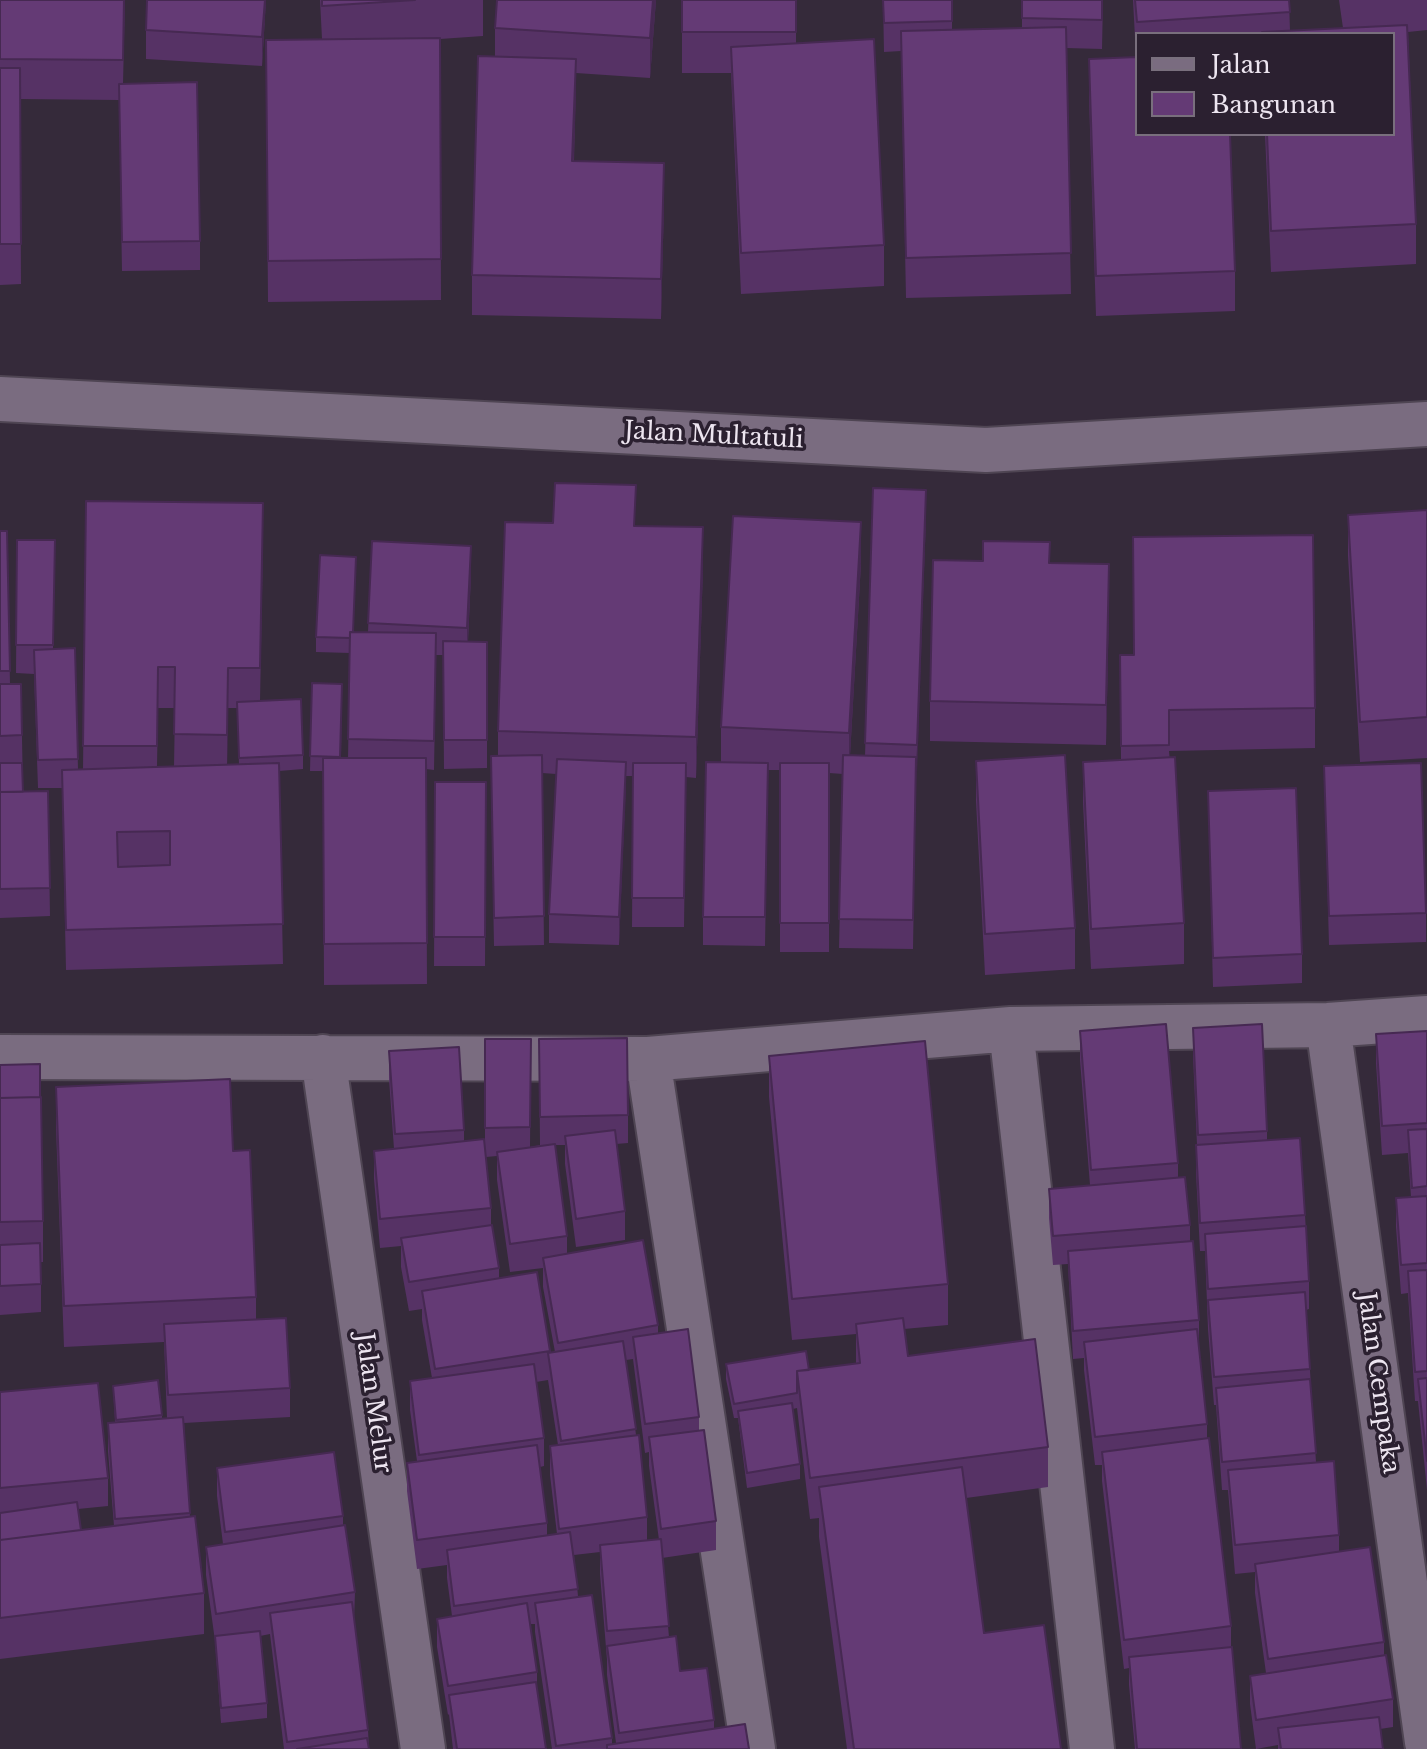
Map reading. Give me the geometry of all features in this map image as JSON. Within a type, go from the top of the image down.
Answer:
[{"type":"street","name":"Jalan Multatuli","points":[[0,399],[986,450],[1427,424]]},
{"type":"street","points":[[0,1057],[648,1059],[1011,1029],[1328,1025],[1427,1018]]},
{"type":"street","name":"Jalan Cempaka","points":[[1328,1025],[1427,1742]]},
{"type":"street","points":[[1011,1029],[1092,1749]]},
{"type":"street","name":"Jalan Melur","points":[[323,1057],[423,1749]]},
{"type":"street","points":[[648,1059],[753,1749]]},
{"type":"building","points":[[0,0],[124,0],[123,60],[0,59]]},
{"type":"building","points":[[147,0],[265,0],[262,37],[146,30]]},
{"type":"building","points":[[322,0],[415,0],[322,6]]},
{"type":"building","points":[[497,0],[653,0],[650,38],[495,28]]},
{"type":"building","points":[[682,0],[796,0],[796,32],[682,32]]},
{"type":"building","points":[[883,0],[952,0],[952,21],[884,23]]},
{"type":"building","points":[[1022,0],[1102,0],[1102,20],[1022,18]]},
{"type":"building","points":[[1135,0],[1289,0],[1290,12],[1137,22]]},
{"type":"building","points":[[1407,25],[1416,224],[1271,231],[1267,136],[1395,136],[1395,32],[1262,32]]},
{"type":"building","points":[[1066,27],[1071,253],[906,258],[901,31]]},
{"type":"building","points":[[440,38],[441,259],[268,261],[266,40]]},
{"type":"building","points":[[874,39],[884,245],[741,253],[731,47]]},
{"type":"building","points":[[478,56],[576,59],[572,161],[664,163],[661,279],[472,275]]},
{"type":"building","points":[[1135,57],[1135,136],[1230,136],[1235,271],[1096,276],[1089,59]]},
{"type":"building","points":[[0,68],[20,68],[21,244],[0,244]]},
{"type":"building","points":[[197,82],[200,241],[122,242],[119,84]]},
{"type":"building","points":[[555,483],[636,485],[634,526],[703,527],[696,737],[498,731],[505,522],[553,523]]},
{"type":"building","points":[[873,488],[926,490],[917,745],[865,743]]},
{"type":"building","points":[[86,501],[263,503],[260,668],[228,668],[227,735],[174,734],[175,667],[158,667],[157,746],[83,746]]},
{"type":"building","points":[[1427,510],[1427,717],[1360,722],[1348,515]]},
{"type":"building","points":[[733,516],[861,522],[849,733],[721,727]]},
{"type":"building","points":[[0,531],[7,531],[10,671],[0,671]]},
{"type":"building","points":[[1313,535],[1315,708],[1169,710],[1169,745],[1121,746],[1120,655],[1134,655],[1133,537]]},
{"type":"building","points":[[17,540],[55,540],[53,645],[16,645]]},
{"type":"building","points":[[372,541],[471,546],[467,628],[368,623]]},
{"type":"building","points":[[983,541],[1050,542],[1049,563],[1109,564],[1106,705],[930,701],[933,560],[983,561]]},
{"type":"building","points":[[320,555],[356,557],[353,632],[350,632],[350,638],[316,637]]},
{"type":"building","points":[[350,632],[436,633],[434,741],[348,739]]},
{"type":"building","points":[[443,641],[487,642],[487,740],[444,740]]},
{"type":"building","points":[[75,648],[78,759],[38,760],[34,650]]},
{"type":"building","points":[[312,683],[342,684],[340,757],[310,756]]},
{"type":"building","points":[[0,684],[21,684],[22,735],[0,736]]},
{"type":"building","points":[[301,699],[303,755],[239,758],[237,702]]},
{"type":"building","points":[[542,755],[544,916],[494,918],[491,756]]},
{"type":"building","points":[[843,755],[916,757],[913,920],[839,919]]},
{"type":"building","points":[[1065,755],[1075,928],[985,934],[976,761]]},
{"type":"building","points":[[1175,757],[1184,923],[1091,929],[1083,762]]},
{"type":"building","points":[[323,758],[426,758],[427,943],[324,944]]},
{"type":"building","points":[[557,759],[626,762],[619,917],[549,914]]},
{"type":"building","points":[[706,762],[768,763],[765,917],[703,917]]},
{"type":"building","points":[[0,763],[22,763],[23,792],[0,792]]},
{"type":"building","points":[[279,763],[283,924],[66,930],[62,770]],"holes":[[[170,831],[170,865],[118,867],[117,832]]]},
{"type":"building","points":[[633,763],[686,763],[684,898],[632,898]]},
{"type":"building","points":[[780,763],[829,763],[829,923],[780,923]]},
{"type":"building","points":[[1421,763],[1426,913],[1329,916],[1324,766]]},
{"type":"building","points":[[435,782],[486,782],[485,937],[434,937]]},
{"type":"building","points":[[1296,788],[1302,954],[1213,958],[1208,791]]},
{"type":"building","points":[[48,791],[50,888],[0,889],[0,792]]},
{"type":"building","points":[[1166,1024],[1178,1163],[1091,1170],[1080,1031]]},
{"type":"building","points":[[1262,1024],[1267,1131],[1198,1135],[1193,1028]]},
{"type":"building","points":[[1427,1031],[1427,1123],[1382,1126],[1376,1034]]},
{"type":"building","points":[[627,1038],[628,1115],[540,1117],[539,1039]]},
{"type":"building","points":[[485,1039],[531,1039],[530,1127],[485,1128]]},
{"type":"building","points":[[925,1041],[948,1284],[792,1299],[769,1056]]},
{"type":"building","points":[[459,1047],[464,1130],[395,1134],[389,1051]]},
{"type":"building","points":[[40,1064],[40,1097],[0,1098],[0,1065]]},
{"type":"building","points":[[230,1079],[233,1151],[250,1150],[256,1297],[64,1306],[56,1087]]},
{"type":"building","points":[[41,1097],[43,1221],[0,1222],[0,1098]]},
{"type":"building","points":[[1427,1129],[1427,1186],[1412,1188],[1408,1130]]},
{"type":"building","points":[[615,1130],[625,1211],[576,1219],[565,1136]]},
{"type":"building","points":[[1300,1138],[1305,1215],[1200,1223],[1196,1145]]},
{"type":"building","points":[[484,1139],[491,1208],[380,1219],[374,1151]]},
{"type":"building","points":[[555,1144],[567,1236],[510,1244],[497,1152]]},
{"type":"building","points":[[1185,1177],[1190,1225],[1053,1236],[1049,1189]]},
{"type":"building","points":[[1427,1196],[1427,1263],[1401,1265],[1396,1198]]},
{"type":"building","points":[[492,1225],[499,1268],[409,1282],[401,1238]]},
{"type":"building","points":[[1306,1226],[1309,1281],[1208,1289],[1205,1234]]},
{"type":"building","points":[[643,1240],[658,1325],[558,1343],[543,1258]]},
{"type":"building","points":[[1193,1241],[1199,1320],[1073,1331],[1068,1251]]},
{"type":"building","points":[[40,1243],[41,1284],[0,1286],[0,1245]]},
{"type":"building","points":[[1427,1270],[1427,1371],[1415,1372],[1408,1271]]},
{"type":"building","points":[[537,1272],[550,1351],[435,1369],[422,1291]]},
{"type":"building","points":[[1305,1292],[1310,1369],[1214,1377],[1208,1300]]},
{"type":"building","points":[[286,1318],[290,1388],[168,1395],[164,1324]]},
{"type":"building","points":[[903,1318],[908,1356],[1035,1339],[1048,1447],[810,1478],[797,1371],[860,1363],[856,1324]]},
{"type":"building","points":[[688,1329],[699,1417],[645,1424],[633,1337]]},
{"type":"building","points":[[1197,1329],[1207,1424],[1095,1437],[1084,1342]]},
{"type":"building","points":[[623,1341],[636,1429],[561,1441],[548,1353]]},
{"type":"building","points":[[806,1351],[809,1370],[797,1371],[797,1393],[734,1404],[726,1364]]},
{"type":"building","points":[[534,1364],[544,1438],[419,1455],[410,1381]]},
{"type":"building","points":[[1427,1378],[1427,1461],[1418,1379]]},
{"type":"building","points":[[1310,1379],[1316,1453],[1222,1462],[1216,1388]]},
{"type":"building","points":[[158,1380],[162,1415],[116,1420],[113,1386]]},
{"type":"building","points":[[98,1383],[108,1478],[0,1488],[0,1392]]},
{"type":"building","points":[[792,1403],[800,1464],[747,1473],[738,1411]]},
{"type":"building","points":[[183,1417],[190,1513],[115,1519],[108,1423]]},
{"type":"building","points":[[704,1430],[716,1521],[661,1529],[649,1437]]},
{"type":"building","points":[[639,1435],[647,1517],[559,1529],[550,1446]]},
{"type":"building","points":[[1209,1438],[1231,1626],[1124,1640],[1102,1452]]},
{"type":"building","points":[[537,1445],[547,1523],[417,1540],[407,1463]]},
{"type":"building","points":[[334,1452],[343,1516],[225,1532],[217,1468]]},
{"type":"building","points":[[1334,1461],[1339,1535],[1235,1545],[1228,1470]]},
{"type":"building","points":[[962,1467],[984,1633],[1044,1625],[1061,1749],[854,1749],[819,1487]]},
{"type":"building","points":[[77,1502],[81,1530],[0,1540],[0,1513]]},
{"type":"building","points":[[195,1516],[204,1593],[0,1618],[0,1540]]},
{"type":"building","points":[[345,1525],[355,1592],[216,1614],[206,1547]]},
{"type":"building","points":[[570,1532],[578,1589],[454,1606],[447,1550]]},
{"type":"building","points":[[661,1539],[669,1626],[607,1631],[600,1545]]},
{"type":"building","points":[[1370,1547],[1384,1642],[1268,1659],[1255,1564]]},
{"type":"building","points":[[592,1595],[612,1738],[556,1746],[535,1603]]},
{"type":"building","points":[[352,1602],[368,1730],[287,1742],[270,1613]]},
{"type":"building","points":[[527,1603],[537,1672],[448,1686],[437,1619]]},
{"type":"building","points":[[260,1631],[267,1703],[221,1708],[215,1636]]},
{"type":"building","points":[[676,1636],[680,1671],[707,1668],[714,1720],[619,1733],[607,1646]]},
{"type":"building","points":[[1232,1647],[1241,1749],[1137,1749],[1129,1657]]},
{"type":"building","points":[[1386,1655],[1393,1699],[1256,1720],[1250,1676]]},
{"type":"building","points":[[536,1682],[546,1749],[457,1749],[449,1695]]},
{"type":"building","points":[[1379,1717],[1383,1749],[1281,1749],[1278,1728]]},
{"type":"building","points":[[745,1724],[749,1749],[607,1749],[607,1745]]},
{"type":"building","points":[[367,1738],[369,1749],[297,1749]]}]
